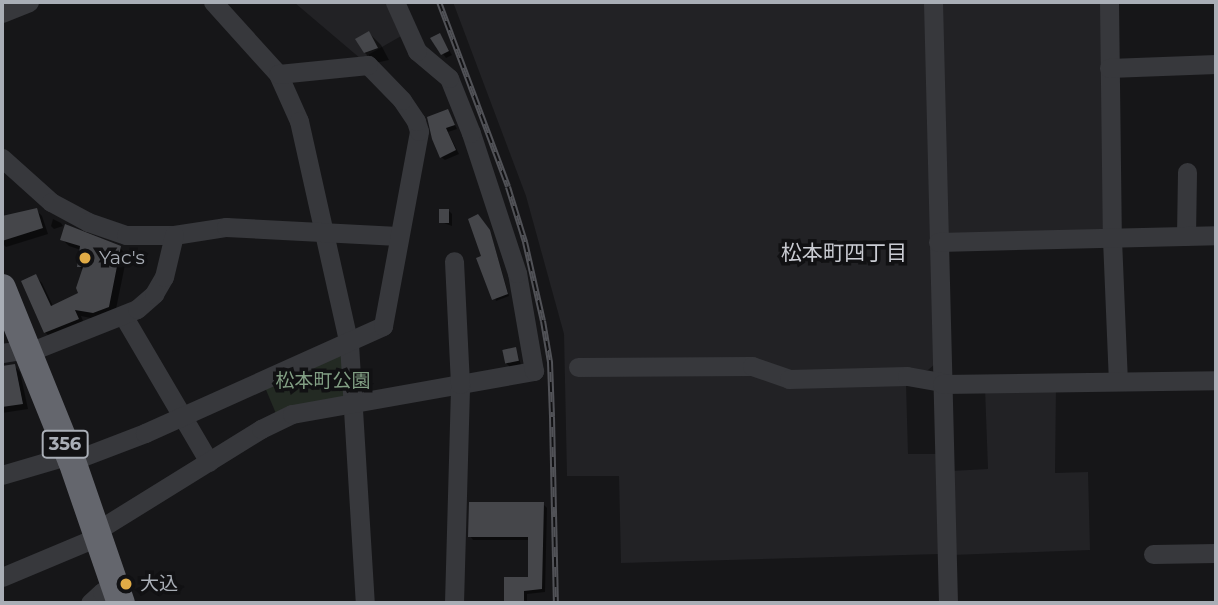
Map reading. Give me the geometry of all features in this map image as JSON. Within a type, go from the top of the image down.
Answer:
[{"type":"highway","name":"356","points":[[2,288],[19,351],[71,458],[119,594]]},
{"type":"street","points":[[2,13],[29,2]]},
{"type":"street","points":[[213,2],[278,74],[299,121],[323,234],[335,269],[349,344],[355,403],[365,603]]},
{"type":"street","points":[[2,576],[99,533],[279,419],[306,410],[534,371],[517,273],[471,133],[449,78],[418,51],[395,2]]},
{"type":"street","points":[[933,2],[948,603]]},
{"type":"street","points":[[1109,2],[1112,239],[1118,381]]},
{"type":"street","points":[[1109,68],[1216,64]]},
{"type":"street","points":[[2,474],[71,458],[183,415],[349,344],[383,326],[419,131],[409,109],[368,65],[278,74]]},
{"type":"street","points":[[2,158],[36,191],[88,222],[126,235],[174,235],[226,227],[398,236]]},
{"type":"street","points":[[1186,236],[1187,172]]},
{"type":"street","points":[[19,351],[124,317],[137,309],[160,285],[174,235]]},
{"type":"street","points":[[938,242],[1216,235]]},
{"type":"street","points":[[454,261],[460,384],[454,603]]},
{"type":"street","points":[[124,317],[209,462]]},
{"type":"street","points":[[578,367],[752,366],[789,379],[907,376],[942,383],[1216,380]]},
{"type":"street","points":[[1153,554],[1216,554]]},
{"type":"street","points":[[90,603],[102,592],[119,594]]},
{"type":"shaded area","points":[[391,2],[403,35],[361,59],[295,3]]},
{"type":"shaded area","points":[[453,2],[926,2],[935,364],[928,370],[911,370],[906,383],[908,454],[939,454],[940,554],[621,563],[619,476],[567,476],[564,334],[526,196]]},
{"type":"shaded area","points":[[939,2],[1104,2],[1104,238],[939,238]]},
{"type":"shaded area","points":[[1056,387],[1055,473],[1088,472],[1090,550],[952,555],[951,471],[988,469],[985,388]]},
{"type":"green space","name":"松本町公園","points":[[343,356],[347,398],[277,416],[264,385],[328,357]]},
{"type":"building","points":[[369,31],[378,48],[364,53],[355,39]]},
{"type":"building","points":[[440,33],[449,51],[441,55],[430,38]]},
{"type":"building","points":[[448,109],[455,125],[446,128],[456,150],[440,158],[427,117]]},
{"type":"building","points":[[37,208],[43,228],[2,241],[2,216]]},
{"type":"building","points":[[439,209],[449,209],[449,223],[439,223]]},
{"type":"building","points":[[478,214],[490,230],[508,294],[492,300],[476,258],[481,256],[468,219]]},
{"type":"building","points":[[65,224],[121,246],[109,307],[93,313],[75,310],[79,319],[44,333],[21,281],[36,274],[51,306],[78,293],[76,288],[83,267],[77,267],[80,246],[60,240]]},
{"type":"building","points":[[516,347],[519,361],[505,364],[502,350]]},
{"type":"building","points":[[15,364],[23,404],[2,407],[2,366]]},
{"type":"building","points":[[469,502],[544,502],[542,589],[524,591],[524,603],[504,603],[504,577],[528,577],[528,537],[468,537]]},
{"type":"railway","points":[[439,2],[508,187],[525,242],[543,321],[550,362],[556,603]]},
{"type":"place","name":"Yac's","points":[[85,258]]},
{"type":"place","name":"大込","points":[[126,584]]},
{"type":"district","name":"松本町四丁目","points":[[844,253]]}]
